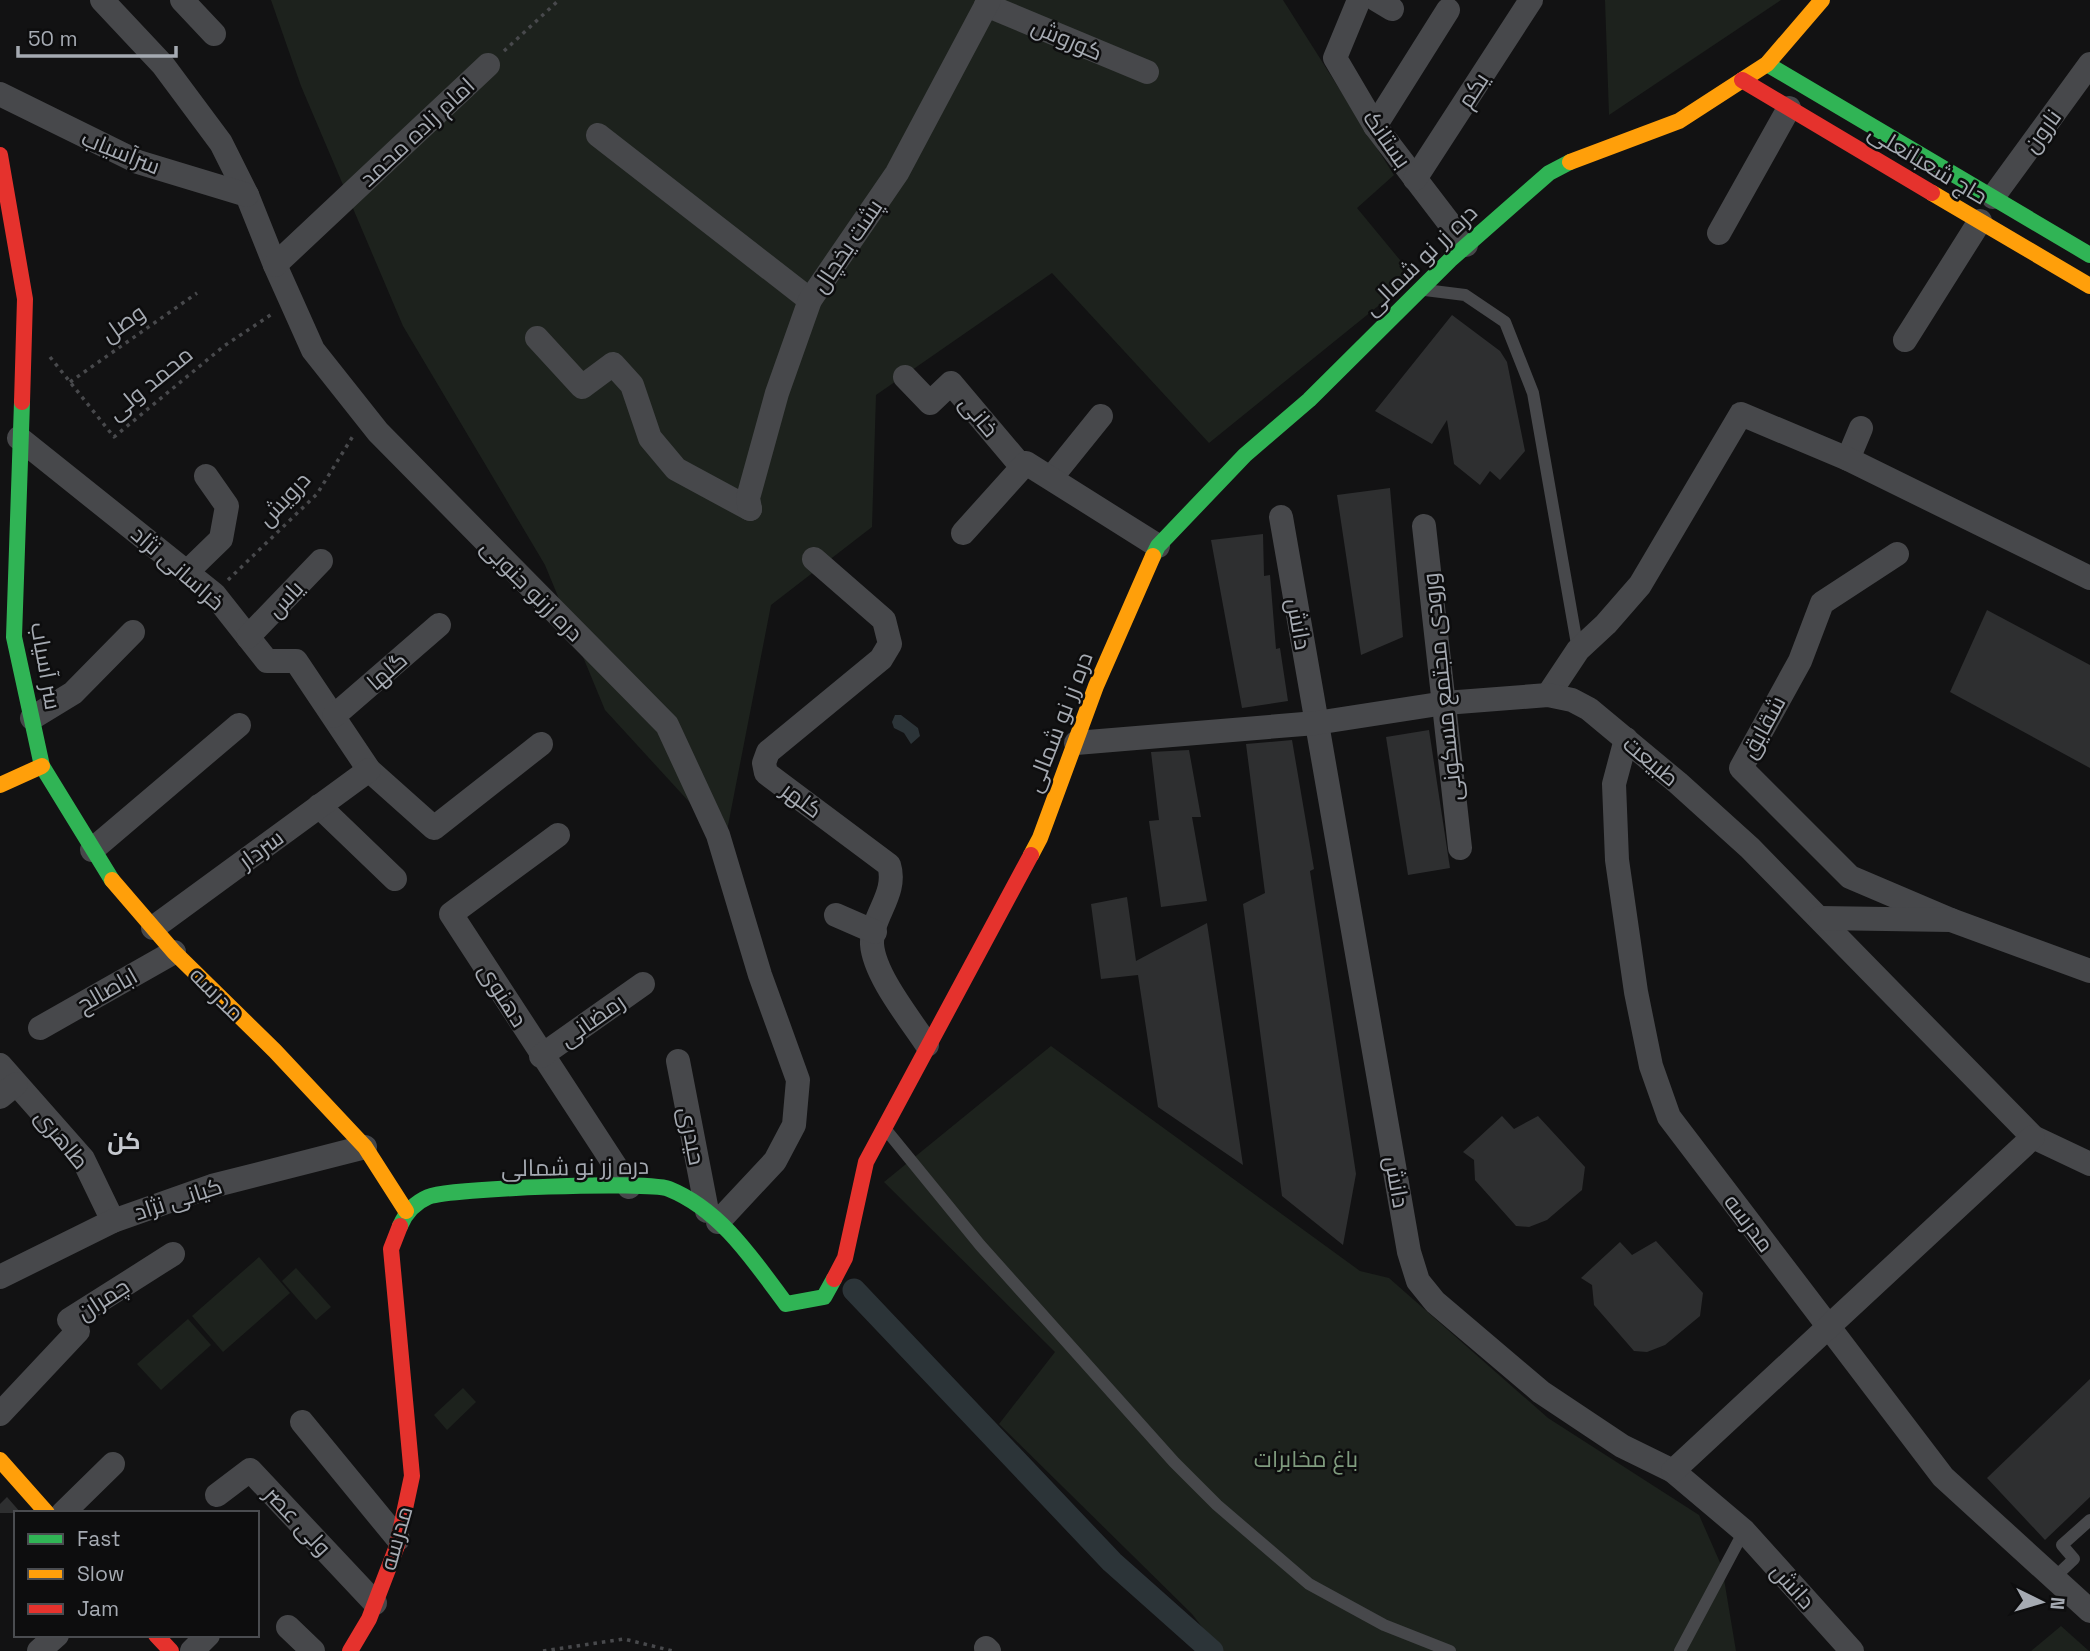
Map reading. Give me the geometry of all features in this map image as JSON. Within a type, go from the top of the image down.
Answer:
[{"type":"street","name":"دره زرنو جنوبی","points":[[102,0],[172,76],[221,143],[247,195],[290,302],[313,350],[365,416],[527,586],[667,725],[718,835],[760,975],[798,1080],[794,1125],[775,1161],[713,1216]]},
{"type":"street","points":[[182,0],[214,34]]},
{"type":"street","name":"بستانک","points":[[1359,0],[1335,58],[1375,126],[1466,245]]},
{"type":"street","name":"یکم","points":[[1415,179],[1531,0]]},
{"type":"street","name":"دره زر نو شمالی","points":[[406,1211],[430,1196],[572,1185],[667,1188],[713,1216],[743,1247],[786,1304],[824,1297],[845,1258],[866,1162],[1040,838],[1127,611],[1158,546],[1245,455],[1309,400],[1466,245],[1549,173],[1584,154],[1679,121],[1767,64],[1822,0]]},
{"type":"street","name":"کوروش","points":[[988,2],[1147,72]]},
{"type":"street","name":"پشت یخچال","points":[[537,338],[582,387],[613,364],[632,385],[650,438],[676,469],[750,509],[748,498],[777,393],[810,300],[897,173],[988,2]]},
{"type":"street","points":[[1375,126],[1448,10]]},
{"type":"street","name":"حاج شعبانعلی","points":[[1767,64],[2090,255]]},
{"type":"street","name":"نارون","points":[[1993,197],[2090,64]]},
{"type":"street","name":"امام زاده محمد","points":[[275,265],[488,65]]},
{"type":"street","name":"حاج شعبانعلی","points":[[1742,80],[2090,286]]},
{"type":"street","name":"سرآسیاب","points":[[0,94],[138,162],[247,195]]},
{"type":"street","points":[[1719,233],[1789,108]]},
{"type":"street","points":[[598,135],[810,300]]},
{"type":"street","name":"سر آسیاب","points":[[0,155],[25,299],[14,637],[42,766]]},
{"type":"street","points":[[1905,340],[1980,221]]},
{"type":"street","name":"خانی","points":[[905,377],[930,403],[951,383],[1022,467],[1026,463],[1158,546]]},
{"type":"street","points":[[1548,695],[1578,650],[1606,624],[1640,585],[1741,414],[1848,458],[2087,568]]},
{"type":"street","points":[[1051,478],[1101,416]]},
{"type":"street","points":[[1848,458],[1861,428]]},
{"type":"street","name":"خراسانی نژاد","points":[[19,438],[214,594],[267,661],[296,661],[369,770]]},
{"type":"street","points":[[963,533],[1022,467]]},
{"type":"street","points":[[186,573],[221,538],[227,506],[206,475]]},
{"type":"street","name":"دانش","points":[[1281,516],[1409,1252],[1418,1281],[1436,1303],[1541,1392],[1622,1446],[1673,1471],[1744,1531],[1852,1651]]},
{"type":"street","name":"ورودی مجتمع مسکونی","points":[[1424,526],[1460,848]]},
{"type":"street","name":"شقایق","points":[[1897,554],[1822,603],[1800,661],[1741,768],[1850,877],[1951,920],[2090,971]]},
{"type":"street","name":"کلهر","points":[[814,559],[884,620],[890,644],[881,659],[768,752],[764,762],[766,773],[889,865],[892,876],[890,889],[872,944],[880,970],[927,1045]]},
{"type":"street","name":"یاس","points":[[248,637],[321,561]]},
{"type":"street","name":"گلها","points":[[334,716],[439,625]]},
{"type":"street","points":[[32,718],[73,693],[133,632]]},
{"type":"street","name":"طبیعت","points":[[1076,743],[1316,723],[1445,703],[1548,695],[1572,700],[1590,709],[1750,848],[2033,1137],[2090,1164]]},
{"type":"street","points":[[92,850],[239,725]]},
{"type":"street","name":"مدرسه","points":[[1626,740],[1614,784],[1617,860],[1636,992],[1651,1066],[1669,1117],[1943,1477],[2090,1611]]},
{"type":"street","points":[[369,770],[435,828],[541,744]]},
{"type":"street","points":[[0,785],[42,766]]},
{"type":"street","name":"مدرسه","points":[[42,766],[105,872],[174,952],[275,1051],[365,1147],[406,1211],[391,1249],[412,1476],[398,1539],[375,1603],[350,1651]]},
{"type":"street","name":"سردار","points":[[153,928],[369,770]]},
{"type":"street","points":[[319,806],[395,879]]},
{"type":"street","name":"دهنوی","points":[[558,835],[451,914],[541,1056],[629,1186]]},
{"type":"street","points":[[836,915],[875,932]]},
{"type":"street","name":"شقایق","points":[[1820,918],[1951,920]]},
{"type":"street","name":"اباصالح","points":[[40,1028],[174,952]]},
{"type":"street","name":"رمضانی","points":[[541,1056],[643,984]]},
{"type":"street","name":"حیدری","points":[[678,1060],[713,1216]]},
{"type":"street","name":"طاهری","points":[[0,1065],[8,1091],[83,1159],[113,1221]]},
{"type":"street","points":[[1673,1471],[2033,1137]]},
{"type":"street","name":"کیانی نژاد","points":[[0,1277],[113,1221],[212,1186],[365,1147]]},
{"type":"street","name":"چمران","points":[[0,1414],[78,1331],[69,1320],[173,1254]]},
{"type":"street","points":[[302,1422],[398,1539]]},
{"type":"street","points":[[65,1511],[113,1464]]},
{"type":"street","name":"ولی عصر","points":[[217,1495],[250,1470],[375,1603]]},
{"type":"street","points":[[5,1476],[45,1511]]},
{"type":"street","points":[[288,1627],[313,1651]]},
{"type":"street","points":[[40,1651],[55,1637]]},
{"type":"street","points":[[158,1637],[171,1651]]},
{"type":"street","points":[[192,1651],[206,1637]]},
{"type":"lane","points":[[1420,290],[1465,295],[1505,322],[1533,393],[1578,650]]},
{"type":"lane","points":[[884,1127],[988,1255],[1174,1462],[1217,1505],[1309,1584],[1384,1625],[1450,1651]]},
{"type":"lane","points":[[2053,1578],[2074,1559],[2062,1545],[2090,1520]]},
{"type":"lane","points":[[1680,1651],[1744,1531]]},
{"type":"path","name":"امام زاده محمد","points":[[488,65],[559,0]]},
{"type":"path","name":"وصل","points":[[70,382],[197,293]]},
{"type":"path","name":"محمد ولی","points":[[47,354],[114,437],[224,346],[290,302]]},
{"type":"path","name":"درویش","points":[[214,594],[317,494],[365,416]]},
{"type":"path","points":[[543,1651],[624,1639],[673,1651]]},
{"type":"green space","points":[[271,0],[1283,0],[1394,175],[1357,208],[1414,277],[1209,443],[1052,273],[876,395],[872,527],[771,605],[725,841],[605,710],[545,565],[403,326],[301,86]]},
{"type":"green space","points":[[1605,0],[1781,0],[1609,115]]},
{"type":"green space","name":"باغ مخابرات","points":[[1051,1046],[1360,1271],[1389,1278],[1548,1418],[1699,1515],[1722,1567],[1736,1651],[1221,1651],[1192,1614],[999,1424],[1055,1352],[884,1182]]},
{"type":"green space","points":[[259,1257],[290,1293],[223,1352],[192,1316]]},
{"type":"green space","points":[[296,1268],[331,1307],[316,1320],[282,1281]]},
{"type":"green space","points":[[188,1319],[211,1345],[161,1390],[137,1364]]},
{"type":"green space","points":[[463,1388],[476,1402],[447,1430],[434,1415]]},
{"type":"green space","points":[[2061,1626],[2089,1651],[2031,1651]]},
{"type":"shaded area","points":[[895,715],[901,715],[918,728],[920,736],[911,744],[904,733],[894,728],[892,722]]},
{"type":"building","points":[[1452,315],[1500,351],[1507,362],[1525,451],[1500,480],[1490,471],[1480,485],[1454,464],[1447,420],[1432,444],[1375,411]]},
{"type":"building","points":[[1390,488],[1403,637],[1361,655],[1337,495]]},
{"type":"building","points":[[1263,534],[1264,576],[1270,575],[1276,649],[1280,648],[1288,701],[1242,708],[1211,540]]},
{"type":"building","points":[[1987,610],[2090,665],[2090,768],[1950,692]]},
{"type":"building","points":[[1429,730],[1450,868],[1408,875],[1386,737]]},
{"type":"building","points":[[1292,740],[1314,869],[1310,871],[1356,1174],[1343,1245],[1282,1196],[1243,904],[1265,893],[1246,744]]},
{"type":"building","points":[[1189,750],[1201,817],[1192,817],[1207,901],[1161,907],[1149,821],[1159,820],[1151,752]]},
{"type":"building","points":[[1127,897],[1136,961],[1207,923],[1243,1165],[1158,1107],[1138,975],[1101,979],[1091,904]]},
{"type":"building","points":[[1502,1116],[1514,1129],[1538,1116],[1585,1167],[1582,1190],[1547,1220],[1529,1227],[1516,1226],[1475,1180],[1474,1160],[1463,1152]]},
{"type":"building","points":[[1656,1241],[1703,1293],[1700,1316],[1665,1345],[1647,1352],[1634,1351],[1594,1305],[1592,1285],[1581,1278],[1620,1242],[1632,1255]]},
{"type":"building","points":[[2090,1379],[2090,1497],[2045,1540],[1987,1478]]},
{"type":"building","points":[[7,1497],[19,1511],[0,1513],[0,1504]]},
{"type":"waterway","points":[[854,1290],[1112,1562],[1212,1651]]},
{"type":"traffic: fast","points":[[1767,64],[2090,255]]},
{"type":"traffic: fast","points":[[1153,556],[1158,546],[1245,455],[1309,400],[1450,260],[1549,173],[1570,162]]},
{"type":"traffic: fast","points":[[22,402],[14,637],[42,766],[112,880]]},
{"type":"traffic: fast","points":[[400,1226],[408,1212],[419,1202],[444,1194],[549,1187],[654,1187],[669,1189],[688,1198],[720,1223],[749,1254],[786,1304],[824,1297],[834,1279]]},
{"type":"traffic: slow","points":[[1570,162],[1679,121],[1767,64],[1822,0]]},
{"type":"traffic: slow","points":[[1932,193],[2090,286]]},
{"type":"traffic: slow","points":[[1031,855],[1040,838],[1096,686],[1153,556]]},
{"type":"traffic: slow","points":[[0,785],[42,766]]},
{"type":"traffic: slow","points":[[112,880],[174,952],[275,1051],[365,1147],[406,1211]]},
{"type":"traffic: slow","points":[[0,1460],[45,1511]]},
{"type":"traffic: jam","points":[[1742,80],[1932,193]]},
{"type":"traffic: jam","points":[[0,155],[25,299],[22,402]]},
{"type":"traffic: jam","points":[[834,1279],[845,1258],[866,1162],[1031,855]]},
{"type":"traffic: jam","points":[[350,1651],[369,1619],[397,1546],[412,1476],[391,1249],[400,1226]]},
{"type":"traffic: jam","points":[[158,1637],[171,1651]]},
{"type":"district","name":"کن","points":[[124,1140]]}]
